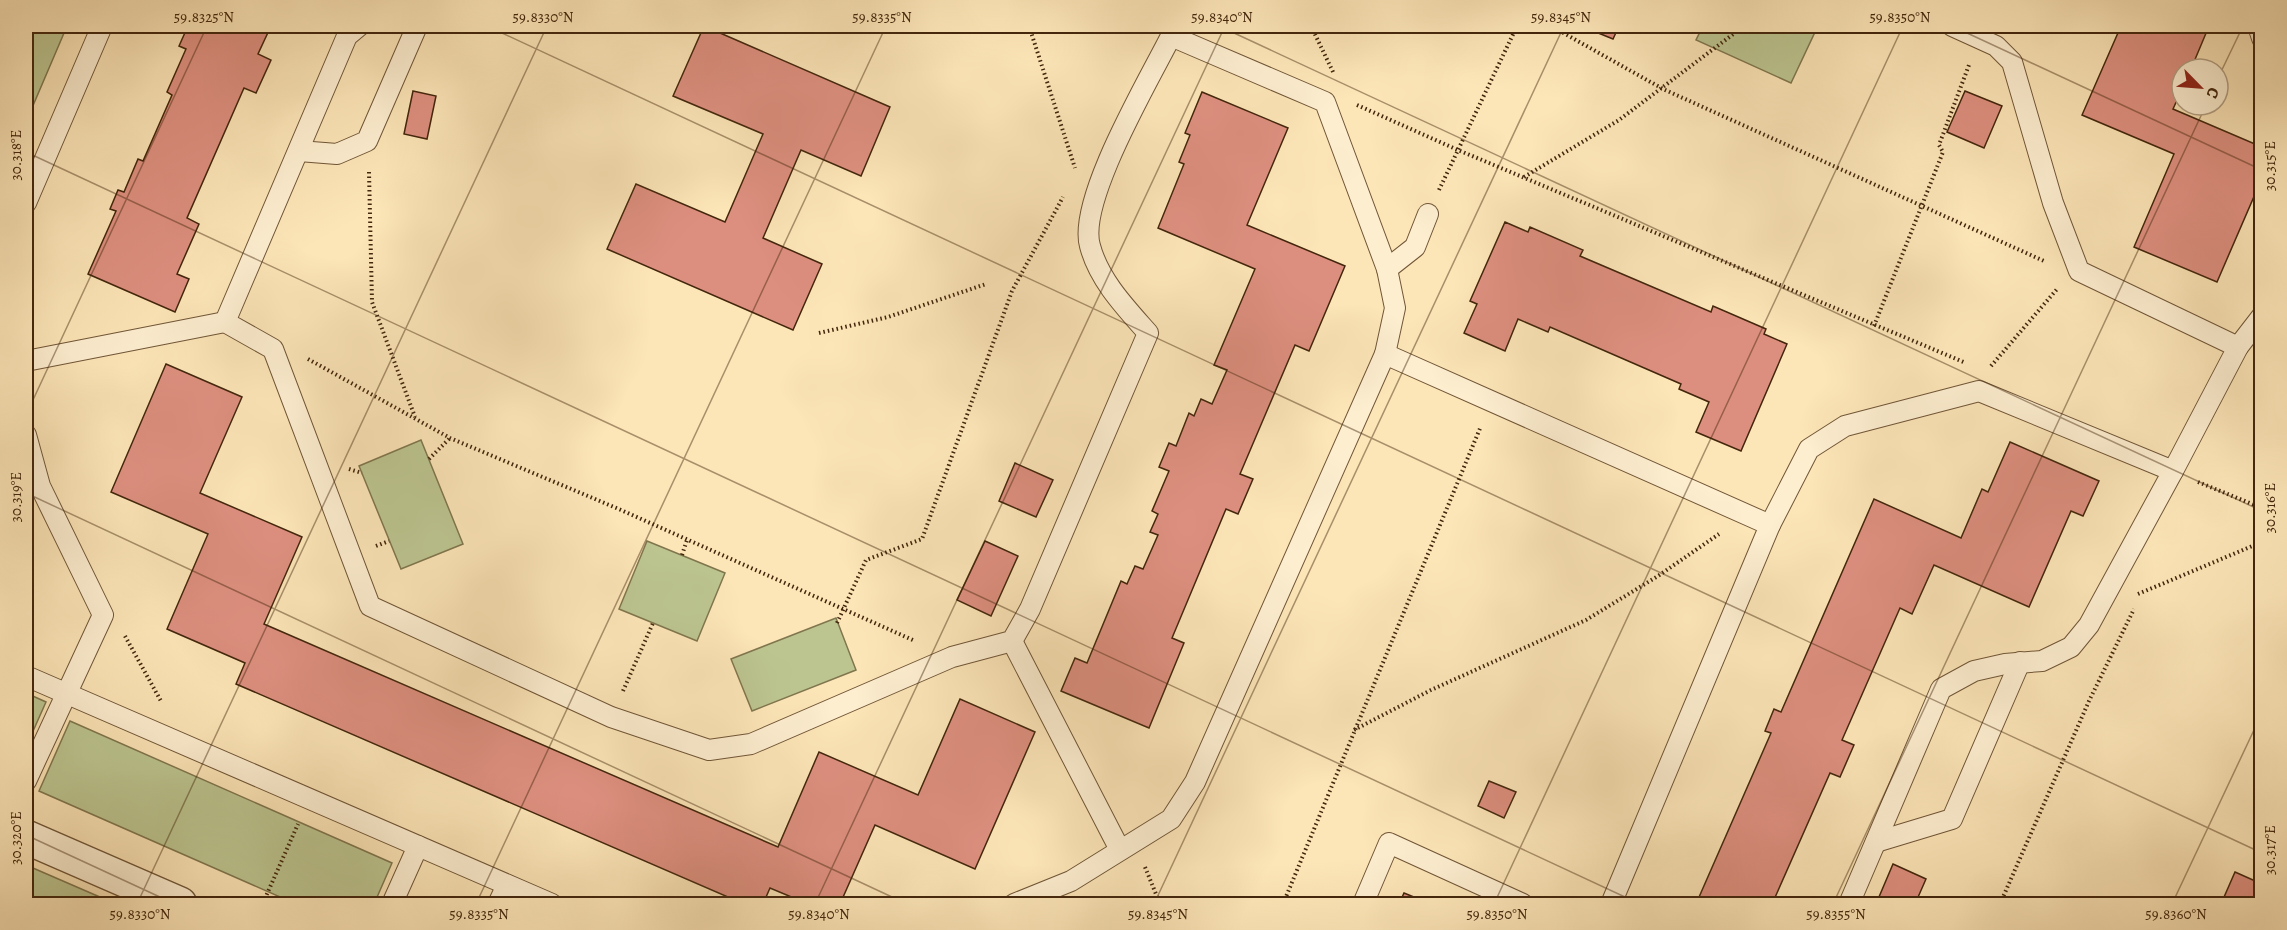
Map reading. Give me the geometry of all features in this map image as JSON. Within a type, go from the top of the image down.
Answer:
[{"type":"street","points":[[26,837],[180,904]]},
{"type":"lane","points":[[26,203],[102,26]]},
{"type":"lane","points":[[225,321],[347,36],[359,26]]},
{"type":"lane","points":[[299,151],[337,154],[367,141],[417,26]]},
{"type":"lane","points":[[1953,26],[1996,46],[2012,62],[2053,202],[2079,271],[2238,347]]},
{"type":"lane","points":[[2258,26],[2262,38]]},
{"type":"lane","points":[[26,361],[225,321],[273,349],[369,606],[611,717],[709,750],[751,744],[952,657],[1012,641],[1030,609],[1148,333],[1110,289],[1089,245],[1090,208],[1123,130],[1173,31],[1324,102],[1387,269],[1395,308],[1385,354],[1195,782],[1171,819],[1071,881],[1014,904]]},
{"type":"lane","points":[[1387,269],[1415,247],[1428,214]]},
{"type":"lane","points":[[1849,904],[1941,689],[1974,671],[2020,662],[2042,661],[2071,647],[2089,625],[2112,584],[2238,347],[2262,316]]},
{"type":"lane","points":[[1385,354],[1770,525]]},
{"type":"lane","points":[[1611,904],[1770,525],[1809,449],[1845,426],[1979,391],[2172,471]]},
{"type":"lane","points":[[26,435],[40,486],[103,615],[26,781]]},
{"type":"lane","points":[[1012,641],[1127,846]]},
{"type":"lane","points":[[1876,842],[1952,819],[2020,662]]},
{"type":"lane","points":[[26,676],[552,904]]},
{"type":"lane","points":[[1363,904],[1389,843],[1523,904]]},
{"type":"lane","points":[[392,904],[418,846]]},
{"type":"lane","points":[[498,904],[507,885]]},
{"type":"path","points":[[1029,26],[1090,208]]},
{"type":"path","points":[[1311,26],[1346,100]]},
{"type":"path","points":[[1428,214],[1517,26]]},
{"type":"path","points":[[1551,26],[1663,89],[1922,204],[2058,268],[2079,271]]},
{"type":"path","points":[[1523,178],[1619,120],[1663,89],[1711,48],[1744,26]]},
{"type":"path","points":[[1875,326],[1943,152],[1939,145],[1979,37]]},
{"type":"path","points":[[1324,102],[1346,100],[1523,178],[1976,368]]},
{"type":"path","points":[[367,141],[372,302],[415,417]]},
{"type":"path","points":[[837,623],[845,610],[866,560],[922,539],[1012,291],[1066,192]]},
{"type":"path","points":[[1986,372],[2063,281],[2079,271]]},
{"type":"path","points":[[819,333],[888,317],[986,284]]},
{"type":"path","points":[[273,349],[297,354],[450,438],[952,657]]},
{"type":"path","points":[[1283,904],[1485,416]]},
{"type":"path","points":[[429,459],[450,438]]},
{"type":"path","points":[[2195,481],[2262,508]]},
{"type":"path","points":[[1354,730],[1441,686],[1586,620],[1658,576],[1715,535],[1729,532]]},
{"type":"path","points":[[682,555],[687,540]]},
{"type":"path","points":[[2000,904],[2089,701],[2141,595],[2262,542]]},
{"type":"path","points":[[2112,584],[2141,595]]},
{"type":"path","points":[[103,615],[119,628],[139,657],[183,744]]},
{"type":"path","points":[[611,717],[653,623]]},
{"type":"path","points":[[263,903],[309,799]]},
{"type":"path","points":[[1127,846],[1160,904]]},
{"type":"green space","points":[[26,26],[67,26],[26,122]]},
{"type":"green space","points":[[1703,26],[1802,26],[1815,32],[1791,83],[1696,40]]},
{"type":"green space","points":[[421,440],[463,544],[401,569],[359,466]]},
{"type":"green space","points":[[647,541],[725,573],[697,641],[619,609]]},
{"type":"green space","points":[[836,618],[856,670],[752,711],[731,659]]},
{"type":"green space","points":[[26,693],[46,702],[26,747]]},
{"type":"green space","points":[[70,721],[392,863],[374,904],[296,904],[39,791]]},
{"type":"green space","points":[[26,865],[116,904],[26,904]]},
{"type":"building","points":[[188,26],[196,28],[197,26],[271,26],[258,54],[271,60],[256,93],[244,88],[187,218],[199,224],[177,274],[189,279],[175,312],[88,274],[116,211],[110,209],[118,190],[124,192],[138,159],[143,161],[172,95],[167,92],[186,49],[179,46]]},
{"type":"building","points":[[704,26],[890,107],[861,176],[801,150],[763,238],[822,264],[793,330],[607,249],[636,184],[725,222],[763,134],[673,96]]},
{"type":"building","points":[[1581,26],[1619,26],[1613,39]]},
{"type":"building","points":[[2121,26],[2209,26],[2196,57],[2170,57],[2170,117],[2192,117],[2262,147],[2262,178],[2217,282],[2134,247],[2174,154],[2082,115]]},
{"type":"building","points":[[413,91],[436,96],[427,139],[404,134]]},
{"type":"building","points":[[1965,91],[2002,106],[1984,148],[1947,132]]},
{"type":"building","points":[[1202,92],[1288,128],[1247,225],[1345,266],[1309,351],[1295,345],[1240,474],[1253,479],[1238,514],[1226,509],[1172,638],[1184,643],[1149,728],[1061,691],[1075,658],[1087,663],[1121,581],[1127,584],[1135,566],[1143,569],[1158,535],[1150,532],[1158,514],[1152,511],[1169,471],[1159,467],[1169,443],[1176,446],[1189,413],[1194,416],[1201,399],[1212,404],[1227,370],[1214,365],[1255,269],[1158,228],[1184,164],[1179,162],[1190,135],[1185,133]]},
{"type":"building","points":[[1505,222],[1528,232],[1530,227],[1583,250],[1580,256],[1711,312],[1713,306],[1766,329],[1764,334],[1787,344],[1741,451],[1696,432],[1709,402],[1679,389],[1681,384],[1550,327],[1548,332],[1518,319],[1505,351],[1464,333],[1477,304],[1470,301]]},
{"type":"building","points":[[166,364],[242,397],[200,493],[302,537],[264,624],[778,847],[819,752],[918,795],[960,699],[1035,732],[975,869],[875,825],[840,904],[808,904],[770,888],[763,904],[744,904],[236,684],[245,663],[167,629],[208,534],[111,492]]},
{"type":"building","points":[[2010,442],[2099,481],[2083,516],[2071,511],[2029,607],[1934,565],[1912,614],[1900,608],[1842,740],[1854,745],[1840,777],[1830,773],[1773,902],[1778,904],[1696,904],[1771,733],[1765,731],[1774,709],[1781,712],[1874,499],[1961,538],[1982,489],[1988,492]]},
{"type":"building","points":[[1015,463],[1053,480],[1036,517],[999,501]]},
{"type":"building","points":[[985,541],[1018,556],[991,616],[957,600]]},
{"type":"building","points":[[1489,781],[1516,792],[1504,818],[1478,806]]},
{"type":"building","points":[[1893,864],[1926,879],[1915,904],[1876,904]]},
{"type":"building","points":[[2235,872],[2262,884],[2262,904],[2221,904]]},
{"type":"building","points":[[1404,893],[1431,904],[1399,904]]}]
